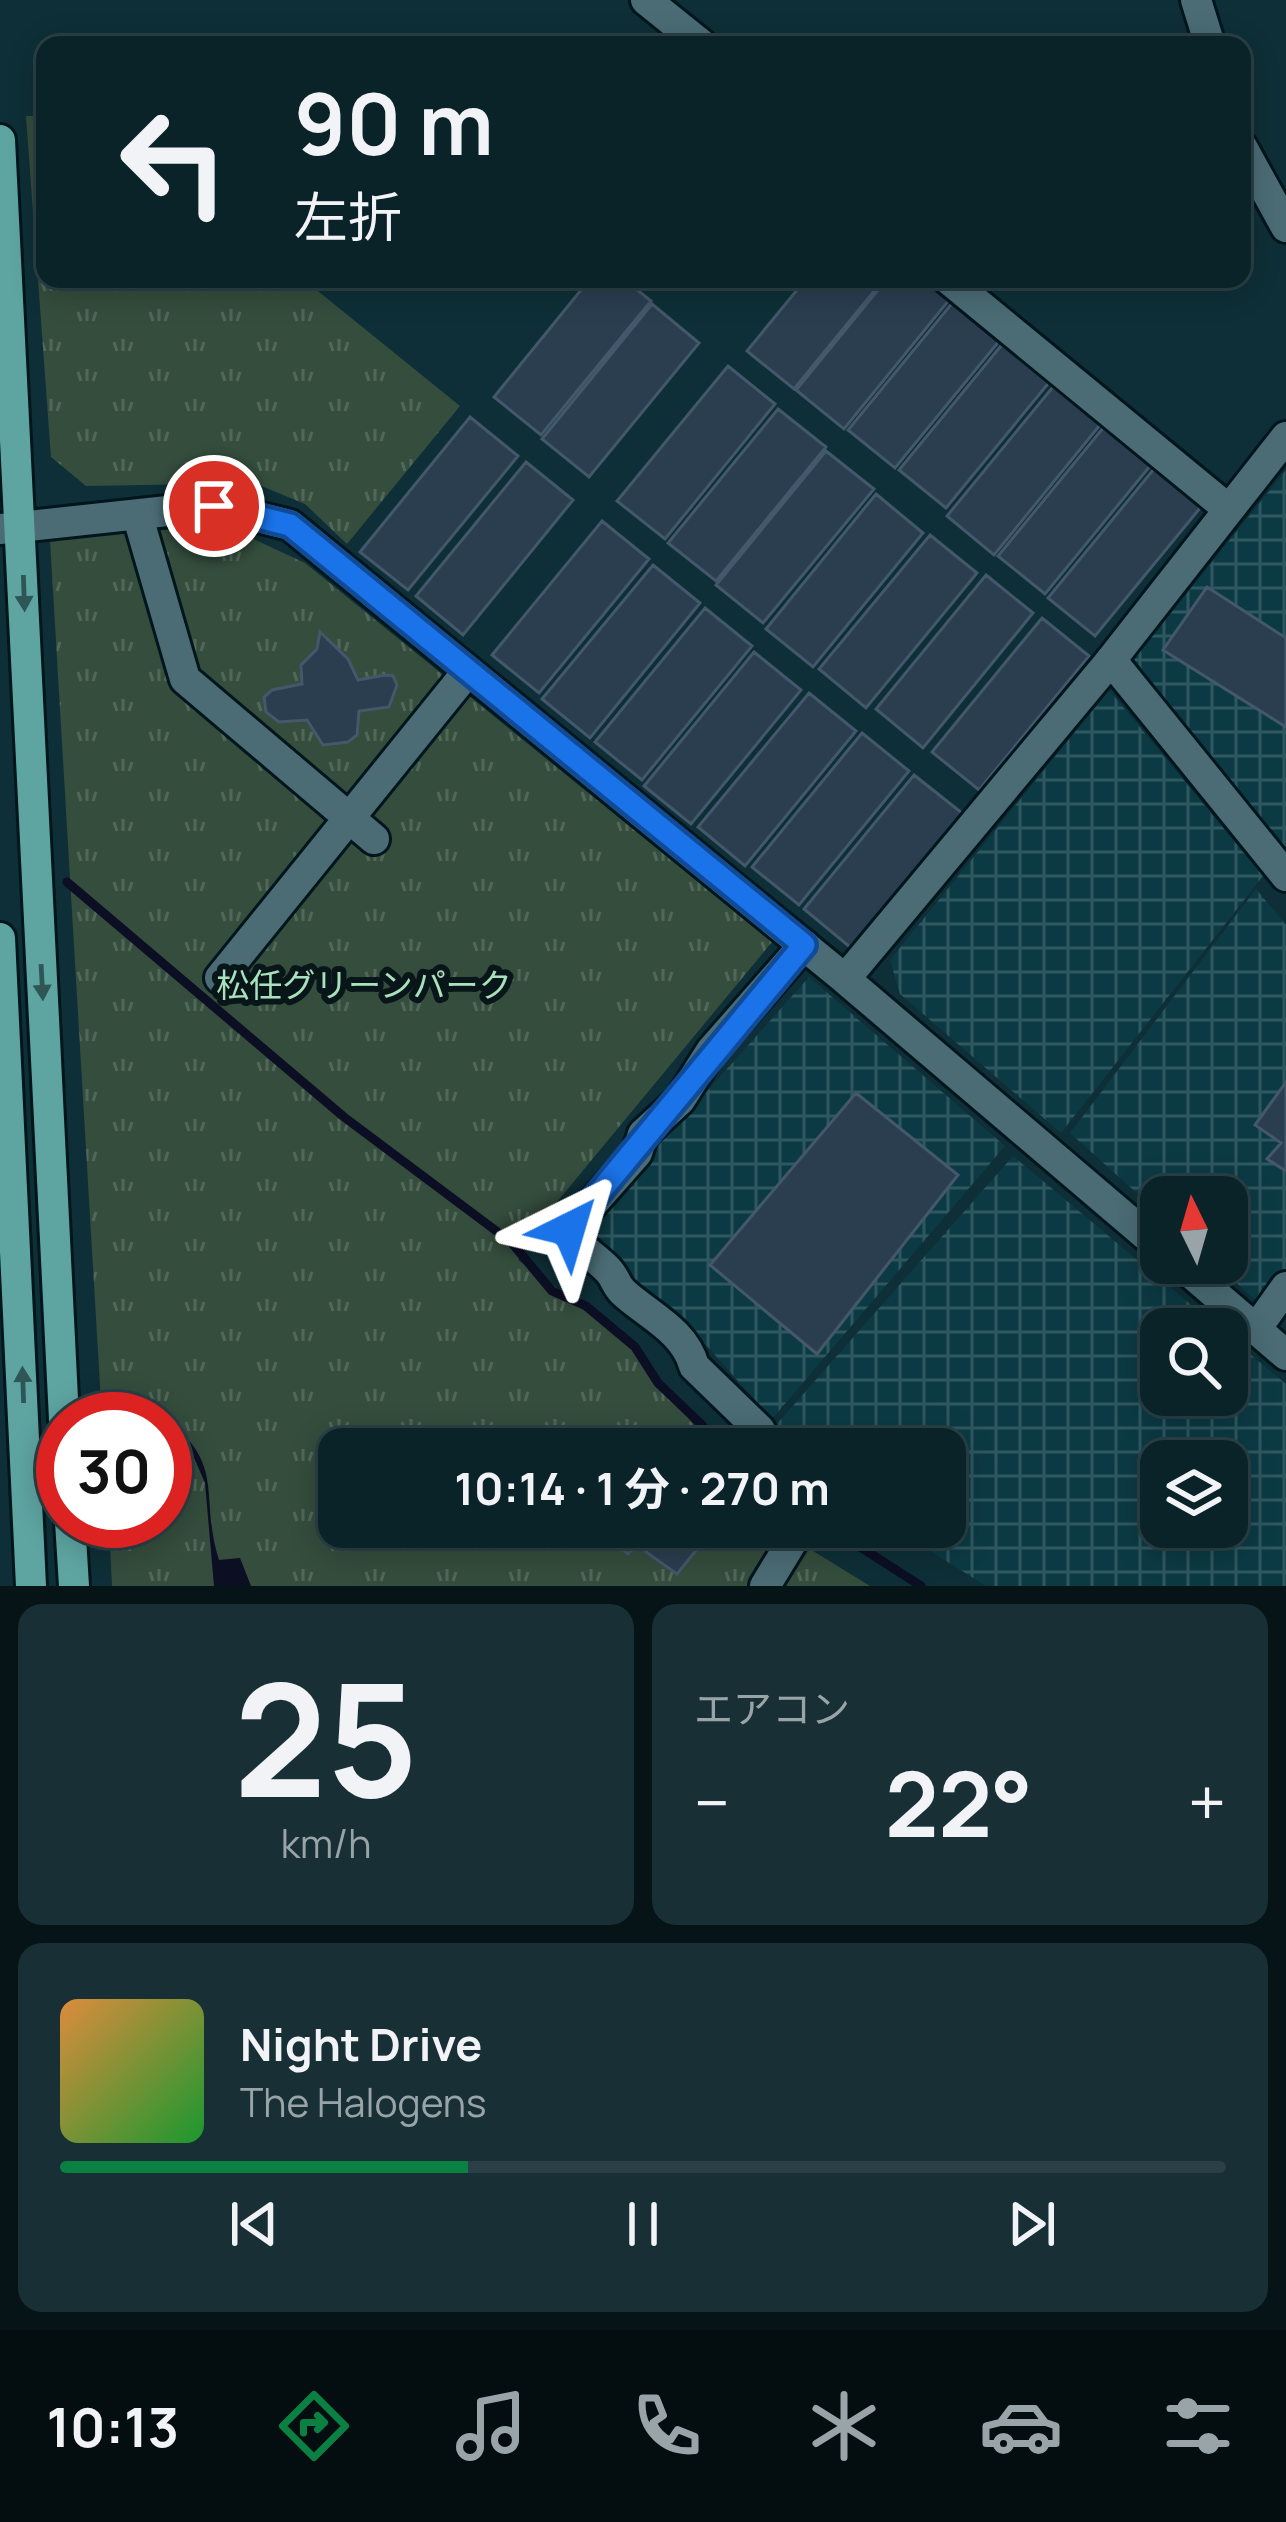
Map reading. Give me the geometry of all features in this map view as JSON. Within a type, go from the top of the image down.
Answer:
[{"type":"main road","points":[[0,140],[11,528],[62,1392]]},
{"type":"main road","points":[[0,938],[9,1282],[31,1586]]},
{"type":"main road","points":[[72,1548],[74,1586]]},
{"type":"street","points":[[646,0],[691,36]]},
{"type":"street","points":[[1196,0],[1207,36]]},
{"type":"street","points":[[1251,163],[1286,227]]},
{"type":"street","points":[[959,288],[1227,508]]},
{"type":"street","points":[[845,979],[1112,660],[1286,437]]},
{"type":"street","points":[[11,528],[214,506],[290,525],[845,979],[1140,1230]]},
{"type":"street","points":[[138,517],[185,680],[374,839]]},
{"type":"street","points":[[1112,660],[1286,876]]},
{"type":"street","points":[[220,978],[468,671]]},
{"type":"street","points":[[758,1428],[694,1366],[692,1355],[662,1320],[618,1287],[611,1272],[576,1244],[569,1229],[804,945]]},
{"type":"street","points":[[1204,1284],[1286,1354]]},
{"type":"street","points":[[1256,1329],[1286,1287]]},
{"type":"street","points":[[765,1586],[788,1548]]},
{"type":"shaded area","points":[[1286,470],[1286,852],[1134,659]]},
{"type":"shaded area","points":[[1109,690],[1263,876],[1061,1133],[900,994],[890,960]]},
{"type":"shaded area","points":[[1256,889],[1286,925],[1286,1272],[1263,1307],[1237,1284],[1248,1284],[1248,1176],[1140,1176],[1140,1196],[1070,1133]]},
{"type":"shaded area","points":[[809,977],[1005,1146],[772,1419],[689,1326],[593,1245],[592,1220]]},
{"type":"shaded area","points":[[1013,1156],[1140,1262],[1140,1284],[1166,1284],[1195,1308],[1140,1308],[1140,1416],[1248,1416],[1248,1352],[1286,1384],[1286,1586],[986,1586],[925,1548],[966,1548],[966,1428],[776,1425]]},
{"type":"shaded area","points":[[192,1445],[207,1480],[219,1560],[240,1558],[251,1586],[214,1586],[205,1483]]},
{"type":"green space","points":[[26,116],[36,116],[36,252]]},
{"type":"green space","points":[[39,288],[314,288],[460,406],[347,544],[305,504],[254,483],[86,486],[51,457]]},
{"type":"green space","name":"松任グリーンパーク","points":[[223,525],[305,563],[772,942],[542,1220],[518,1260],[623,1336],[696,1428],[318,1428],[318,1548],[808,1548],[870,1586],[112,1586],[110,1548],[192,1548],[192,1392],[100,1392],[50,540]]},
{"type":"building","points":[[583,288],[635,288],[651,301],[541,435],[494,397]]},
{"type":"building","points":[[799,288],[877,288],[794,389],[747,351]]},
{"type":"building","points":[[880,288],[946,288],[954,294],[844,429],[796,390]]},
{"type":"building","points":[[958,296],[1005,334],[895,468],[848,430]]},
{"type":"building","points":[[652,304],[699,343],[589,477],[542,439]]},
{"type":"building","points":[[1009,336],[1056,374],[946,508],[899,470]]},
{"type":"building","points":[[728,366],[775,404],[665,539],[617,501]]},
{"type":"building","points":[[1057,382],[1104,420],[994,555],[947,516]]},
{"type":"building","points":[[778,409],[826,447],[716,581],[668,543]]},
{"type":"building","points":[[470,417],[518,456],[408,590],[360,552]]},
{"type":"building","points":[[1108,422],[1155,460],[1045,594],[998,556]]},
{"type":"building","points":[[826,451],[874,489],[763,623],[716,585]]},
{"type":"building","points":[[526,462],[573,500],[463,635],[416,596]]},
{"type":"building","points":[[1158,464],[1205,502],[1095,636],[1048,598]]},
{"type":"building","points":[[876,494],[923,533],[813,667],[766,629]]},
{"type":"building","points":[[602,521],[649,559],[539,693],[492,655]]},
{"type":"building","points":[[930,535],[977,573],[866,708],[819,669]]},
{"type":"building","points":[[653,565],[700,603],[590,738],[542,699]]},
{"type":"building","points":[[986,575],[1033,613],[923,748],[876,709]]},
{"type":"building","points":[[1207,587],[1286,638],[1286,727],[1163,650]]},
{"type":"building","points":[[705,608],[752,646],[642,780],[595,742]]},
{"type":"building","points":[[1042,618],[1089,656],[979,790],[932,752]]},
{"type":"building","points":[[320,632],[348,659],[358,680],[393,676],[397,685],[389,707],[359,711],[357,735],[348,742],[323,745],[307,720],[279,722],[266,712],[264,697],[272,690],[302,684],[301,665],[317,649]]},
{"type":"building","points":[[754,652],[801,690],[691,824],[644,786]]},
{"type":"building","points":[[809,693],[856,731],[745,866],[698,827]]},
{"type":"building","points":[[862,733],[909,771],[799,905],[752,867]]},
{"type":"building","points":[[914,775],[962,813],[851,948],[804,909]]},
{"type":"building","points":[[1286,1082],[1286,1171],[1267,1159],[1281,1143],[1255,1125]]},
{"type":"building","points":[[856,1093],[958,1175],[817,1354],[710,1265]]},
{"type":"building","points":[[649,1548],[698,1548],[677,1574],[646,1552]]},
{"type":"waterway","points":[[67,882],[344,1117],[511,1242],[552,1291],[586,1306],[635,1347],[658,1383],[704,1428]]},
{"type":"waterway","points":[[862,1548],[921,1586]]},
{"type":"route","points":[[214,506],[290,525],[804,945],[712,1051],[705,1069],[680,1100],[668,1106],[643,1134],[637,1153],[569,1229]]}]
